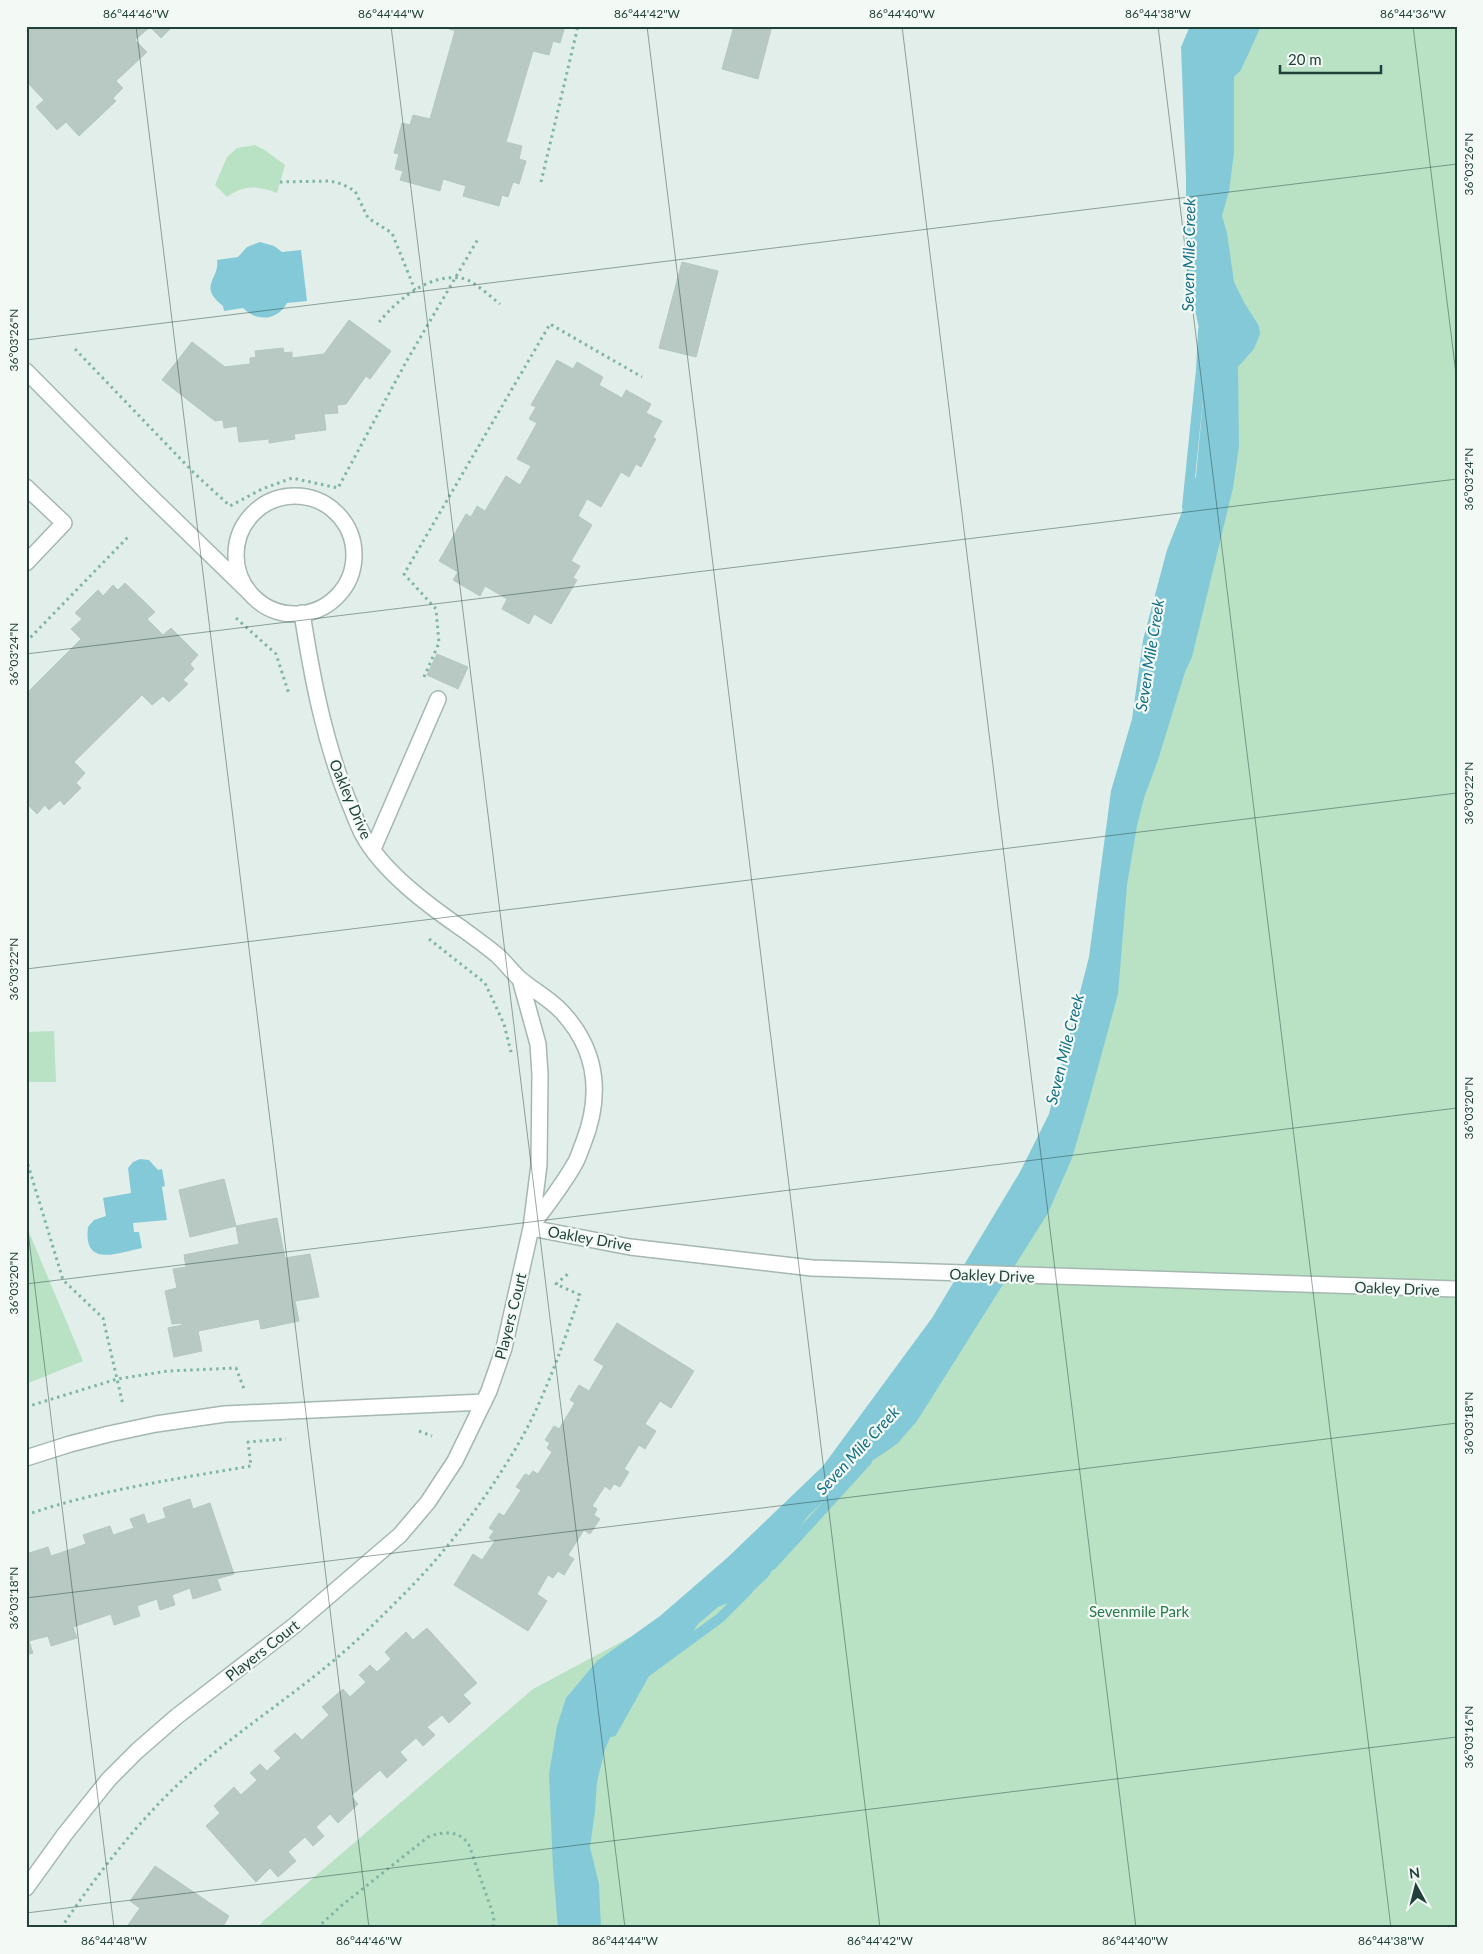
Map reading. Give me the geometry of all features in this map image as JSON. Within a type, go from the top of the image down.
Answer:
[{"type":"street","points":[[28,375],[257,600],[272,610],[286,614],[302,614],[315,611],[341,592],[350,577],[354,561],[354,546],[344,523],[330,508],[314,499],[293,496],[278,499],[260,508],[247,521],[237,542],[236,560],[239,575],[248,591]]},
{"type":"street","points":[[26,487],[64,523],[26,563]]},
{"type":"street","name":"Oakley Drive","points":[[302,614],[313,682],[340,779],[363,835],[373,849],[410,888],[497,955],[520,979],[548,998],[573,1025],[583,1042],[592,1066],[595,1082],[595,1100],[588,1130],[575,1164],[531,1228]]},
{"type":"street","points":[[373,849],[438,699]]},
{"type":"street","name":"Oakley Drive","points":[[520,979],[538,1044],[540,1075],[539,1166],[531,1228]]},
{"type":"street","name":"Oakley Drive","points":[[531,1228],[630,1246],[812,1268],[1457,1290]]},
{"type":"street","name":"Players Court","points":[[26,1888],[87,1805],[109,1779],[137,1751],[176,1717],[295,1625],[400,1535],[428,1502],[455,1461],[489,1391],[504,1348],[531,1228]]},
{"type":"street","points":[[26,1458],[70,1444],[128,1430],[225,1414],[484,1402]]},
{"type":"path","points":[[541,182],[578,26]]},
{"type":"path","points":[[280,182],[330,181],[342,184],[355,191],[368,218],[392,233],[415,290]]},
{"type":"path","points":[[75,349],[194,473],[230,506],[262,489],[292,478],[338,488],[406,362],[478,238]]},
{"type":"path","points":[[379,322],[390,309],[415,290],[442,280],[467,280],[500,304]]},
{"type":"path","points":[[424,678],[439,643],[436,609],[404,574],[550,324],[642,377]]},
{"type":"path","points":[[26,642],[128,538]]},
{"type":"path","points":[[26,1158],[62,1280],[103,1318],[128,1430]]},
{"type":"path","points":[[26,1408],[117,1379],[168,1371],[236,1368],[245,1392]]},
{"type":"path","points":[[26,1515],[56,1504],[149,1484],[250,1466],[248,1442]]},
{"type":"path","points":[[317,1928],[341,1906],[428,1836],[452,1832],[464,1838],[468,1845],[494,1917],[493,1928]]},
{"type":"green space","name":"Sevenmile Park","points":[[1231,26],[1457,26],[1457,1928],[258,1928],[262,1922],[533,1689],[711,1594],[913,1389],[1070,1134],[1137,747],[1209,510],[1212,330]]},
{"type":"green space","points":[[255,145],[285,165],[277,193],[258,188],[246,188],[227,197],[215,185],[227,157],[237,148]]},
{"type":"green space","points":[[54,1031],[56,1082],[26,1082],[26,1032]]},
{"type":"green space","points":[[26,1225],[83,1361],[26,1384]]},
{"type":"water","points":[[1190,26],[1261,26],[1241,70],[1234,77],[1234,153],[1229,191],[1222,216],[1227,233],[1234,282],[1259,326],[1260,334],[1254,349],[1238,367],[1239,446],[1233,488],[1192,657],[1185,672],[1158,760],[1144,798],[1137,826],[1127,885],[1118,994],[1072,1158],[1048,1213],[917,1421],[897,1444],[851,1475],[807,1517],[768,1577],[750,1594],[718,1607],[698,1624],[683,1648],[659,1660],[639,1680],[624,1707],[605,1749],[597,1782],[590,1847],[599,1884],[601,1928],[558,1928],[549,1774],[557,1726],[566,1698],[597,1661],[660,1616],[727,1558],[823,1466],[932,1318],[1020,1172],[1049,1114],[1089,957],[1111,791],[1132,719],[1143,640],[1167,550],[1196,476],[1203,400],[1203,348],[1186,266],[1186,178],[1181,47]]},
{"type":"water","points":[[260,242],[274,246],[282,252],[301,250],[307,301],[287,303],[278,313],[266,318],[254,316],[243,308],[224,311],[223,306],[215,299],[210,288],[216,272],[217,260],[238,257],[247,247]]},
{"type":"water","points":[[140,1159],[149,1160],[158,1170],[162,1169],[165,1186],[162,1187],[167,1220],[133,1223],[134,1232],[139,1232],[142,1248],[104,1255],[96,1253],[91,1248],[88,1240],[88,1227],[94,1220],[106,1216],[103,1198],[131,1193],[128,1168],[133,1162]]},
{"type":"building","points":[[26,26],[173,26],[161,38],[150,27],[135,40],[147,52],[116,81],[123,88],[113,98],[116,101],[79,136],[66,122],[57,130],[36,107],[44,100],[26,81]]},
{"type":"building","points":[[441,26],[565,26],[560,43],[553,41],[549,55],[533,51],[506,142],[522,146],[519,159],[526,161],[519,184],[513,182],[508,197],[502,195],[499,206],[463,196],[466,186],[443,179],[440,191],[400,180],[403,171],[395,169],[399,154],[394,153],[402,123],[410,125],[413,115],[430,119],[455,31]]},
{"type":"building","points":[[734,26],[772,26],[758,79],[722,69]]},
{"type":"building","points":[[682,262],[718,271],[696,357],[659,348]]},
{"type":"building","points":[[349,320],[391,351],[370,379],[366,376],[346,404],[337,405],[338,413],[324,414],[326,430],[294,434],[295,439],[269,443],[269,439],[239,442],[237,426],[224,428],[223,420],[215,421],[162,380],[192,342],[225,367],[250,364],[250,358],[256,357],[255,351],[283,348],[284,353],[292,352],[292,358],[324,354]]},
{"type":"building","points":[[557,360],[573,369],[577,362],[603,377],[599,385],[622,398],[626,390],[651,404],[646,413],[662,421],[653,437],[656,439],[641,467],[636,464],[629,477],[621,472],[601,507],[587,499],[578,516],[592,525],[571,561],[580,566],[573,578],[577,580],[551,624],[534,614],[529,624],[502,609],[507,599],[485,586],[480,596],[453,580],[458,572],[439,561],[466,514],[471,517],[477,506],[485,511],[506,476],[520,485],[531,466],[517,459],[537,423],[529,419],[536,407],[531,405]]},
{"type":"building","points":[[125,583],[155,612],[147,619],[163,635],[171,628],[198,655],[190,664],[194,669],[183,680],[188,684],[169,702],[163,696],[152,705],[142,695],[74,762],[85,773],[76,783],[81,788],[64,805],[60,800],[49,810],[45,805],[37,814],[26,803],[26,694],[81,639],[71,629],[82,619],[75,613],[98,590],[103,596],[113,585],[118,590]]},
{"type":"building","points":[[437,654],[468,667],[458,689],[427,675]]},
{"type":"building","points":[[224,1179],[236,1226],[190,1237],[179,1190]]},
{"type":"building","points":[[277,1218],[285,1258],[310,1254],[319,1297],[295,1301],[299,1321],[261,1329],[259,1319],[198,1331],[202,1351],[174,1357],[168,1328],[182,1325],[181,1323],[172,1324],[165,1291],[177,1288],[173,1269],[186,1267],[184,1255],[239,1244],[236,1226]]},
{"type":"building","points":[[617,1323],[694,1371],[671,1408],[660,1401],[645,1424],[656,1431],[645,1449],[639,1445],[624,1469],[629,1472],[620,1487],[614,1484],[610,1490],[605,1486],[592,1506],[597,1509],[594,1515],[600,1519],[590,1534],[584,1530],[568,1555],[574,1559],[564,1575],[558,1571],[553,1578],[548,1575],[537,1594],[547,1601],[528,1631],[454,1585],[473,1554],[482,1560],[495,1541],[489,1538],[494,1531],[489,1528],[499,1513],[504,1516],[521,1490],[516,1487],[525,1474],[529,1476],[533,1471],[538,1474],[552,1452],[547,1448],[550,1443],[545,1440],[554,1426],[559,1429],[575,1403],[570,1400],[579,1385],[589,1391],[604,1366],[594,1360]]},
{"type":"building","points":[[190,1499],[193,1509],[210,1503],[234,1574],[217,1579],[221,1590],[193,1599],[190,1588],[172,1595],[175,1605],[160,1610],[157,1599],[137,1606],[140,1616],[114,1625],[111,1614],[73,1627],[77,1638],[51,1646],[48,1636],[29,1641],[33,1653],[26,1655],[26,1554],[48,1547],[51,1556],[86,1544],[83,1535],[110,1526],[113,1535],[134,1528],[130,1519],[144,1514],[147,1524],[166,1518],[163,1508]]},
{"type":"building","points":[[427,1628],[477,1683],[463,1695],[471,1703],[449,1723],[442,1715],[427,1727],[435,1735],[423,1746],[416,1738],[400,1752],[407,1760],[387,1778],[380,1770],[351,1796],[358,1804],[338,1823],[330,1814],[316,1827],[324,1836],[313,1846],[305,1837],[288,1852],[296,1861],[278,1877],[270,1868],[256,1882],[206,1826],[220,1813],[214,1806],[234,1787],[241,1795],[257,1780],[250,1773],[260,1764],[267,1771],[281,1758],[274,1751],[295,1733],[302,1740],[329,1715],[322,1707],[343,1689],[350,1697],[366,1682],[359,1675],[370,1665],[377,1672],[391,1659],[385,1652],[406,1632],[413,1640]]},
{"type":"building","points":[[155,1866],[229,1916],[222,1928],[126,1928],[140,1908],[130,1901]]},
{"type":"waterway","name":"Seven Mile Creek","points":[[1187,507],[1201,370],[1203,330]]},
{"type":"waterway","name":"Seven Mile Creek","points":[[772,1565],[867,1461]]},
{"type":"waterway","name":"Seven Mile Creek","points":[[612,1732],[645,1673],[720,1618],[748,1590]]}]
